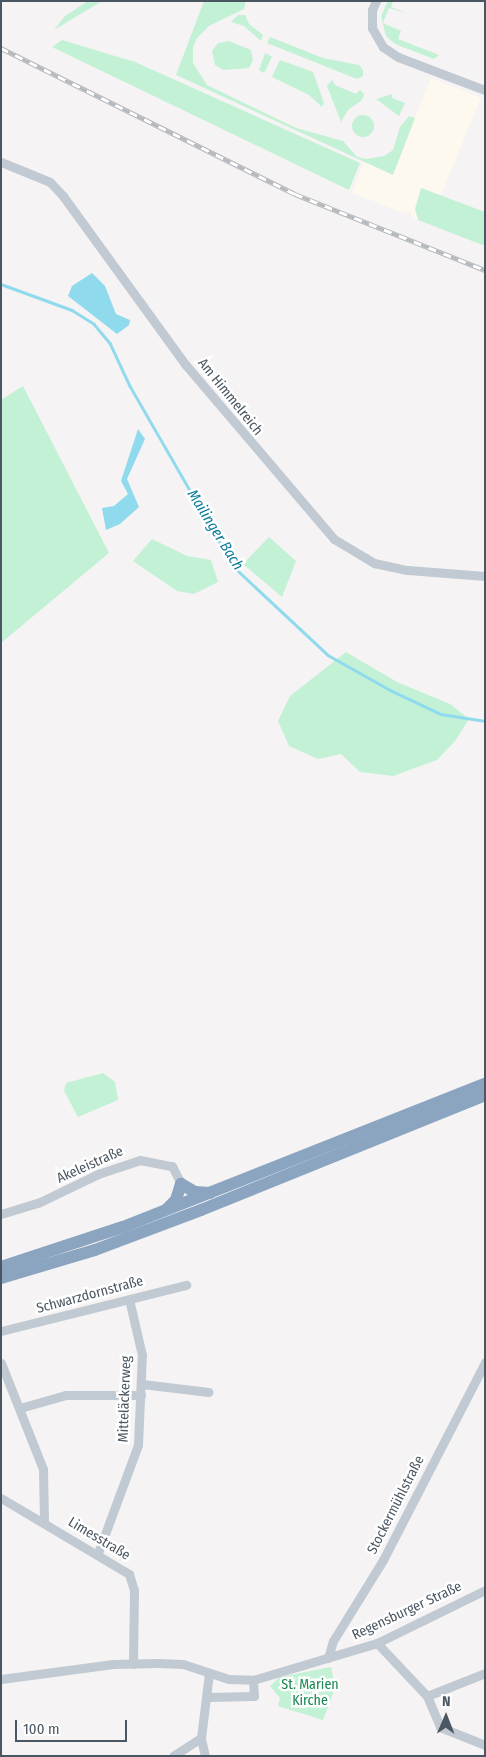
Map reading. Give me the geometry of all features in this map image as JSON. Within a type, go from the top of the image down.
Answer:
[{"type":"highway","points":[[1,1267],[76,1245],[485,1084]]},
{"type":"highway","points":[[1,1278],[95,1250],[485,1096]]},
{"type":"highway","points":[[165,1211],[176,1200],[181,1184],[195,1192],[212,1193]]},
{"type":"street","points":[[376,1],[372,10],[372,28],[383,47],[398,57],[485,90]]},
{"type":"street","name":"Am Himmelreich","points":[[1,162],[50,182],[63,196],[185,364],[334,539],[362,558],[391,567],[485,576]]},
{"type":"street","name":"Akeleistraße","points":[[1,1214],[38,1203],[98,1174],[140,1160],[168,1164],[176,1171],[181,1184]]},
{"type":"street","name":"Schwarzdornstraße","points":[[1,1331],[186,1285]]},
{"type":"street","name":"Mitteläckerweg","points":[[98,1553],[135,1458],[142,1384],[142,1354],[129,1299]]},
{"type":"street","name":"Stockermühlstraße","points":[[328,1658],[333,1641],[383,1560],[482,1375],[485,1362]]},
{"type":"street","points":[[1,1363],[43,1469],[44,1523]]},
{"type":"street","points":[[142,1384],[209,1392]]},
{"type":"street","points":[[20,1408],[66,1395],[141,1395]]},
{"type":"street","name":"Limesstraße","points":[[1,1498],[122,1567],[132,1579],[133,1664]]},
{"type":"street","name":"Regensburger Straße","points":[[253,1680],[377,1643],[485,1590]]},
{"type":"street","points":[[377,1643],[427,1696],[440,1727],[485,1746]]},
{"type":"street","points":[[1,1679],[133,1664],[183,1664],[209,1673],[253,1680],[254,1696],[207,1697]]},
{"type":"street","points":[[205,1756],[201,1738],[209,1673]]},
{"type":"street","points":[[427,1696],[485,1673]]},
{"type":"street","points":[[173,1756],[201,1738]]},
{"type":"shaded area","points":[[431,78],[481,98],[441,195],[422,188],[418,220],[412,218],[411,212],[404,213],[352,193],[364,161],[393,174]]},
{"type":"green space","points":[[88,1],[102,1],[54,30],[65,16]]},
{"type":"green space","points":[[204,1],[246,1],[244,9],[209,26],[197,38],[193,47],[193,63],[207,85],[296,128],[343,141],[357,157],[366,159],[384,156],[393,150],[400,127],[409,116],[415,118],[393,175],[176,75]]},
{"type":"green space","points":[[388,1],[393,1],[391,7],[408,14],[389,8],[383,23],[401,31],[398,39],[439,55],[434,59],[395,44],[386,36],[381,16]]},
{"type":"green space","points":[[238,15],[245,15],[249,24],[263,35],[261,41],[244,26],[231,22]]},
{"type":"green space","points":[[270,37],[323,58],[359,65],[363,70],[363,76],[357,79],[267,43]]},
{"type":"green space","points":[[62,40],[135,62],[360,163],[349,190],[52,47]]},
{"type":"green space","points":[[229,41],[251,50],[253,60],[249,68],[224,70],[215,65],[212,51],[218,43]]},
{"type":"green space","points":[[265,53],[272,57],[264,73],[259,70]]},
{"type":"green space","points":[[280,60],[313,72],[324,103],[322,107],[309,95],[272,77]]},
{"type":"green space","points":[[332,80],[335,85],[356,94],[360,90],[364,94],[362,100],[348,110],[341,122],[327,86]]},
{"type":"green space","points":[[392,94],[392,98],[405,103],[399,116],[376,99]]},
{"type":"green space","points":[[363,115],[371,118],[374,126],[371,134],[363,137],[355,134],[352,126],[355,118]]},
{"type":"green space","points":[[421,188],[485,212],[485,246],[418,220],[415,209]]},
{"type":"green space","points":[[23,386],[109,553],[1,643],[1,400]]},
{"type":"green space","points":[[269,537],[296,561],[282,597],[243,564]]},
{"type":"green space","points":[[152,539],[187,556],[211,560],[218,582],[194,594],[177,591],[133,561]]},
{"type":"green space","points":[[346,652],[397,682],[450,704],[469,719],[455,741],[437,760],[393,776],[360,772],[341,754],[318,759],[289,746],[278,721],[290,696]]},
{"type":"green space","points":[[103,1073],[115,1082],[118,1100],[78,1117],[64,1091],[66,1083]]},
{"type":"green space","name":"St. Marien Kirche","points":[[331,1667],[335,1688],[323,1720],[278,1706],[280,1698],[270,1686],[280,1677]]},
{"type":"water","points":[[92,273],[105,286],[116,314],[130,320],[129,325],[117,334],[68,296],[72,286]]},
{"type":"water","points":[[138,429],[145,439],[127,479],[139,507],[120,524],[106,530],[102,508],[114,506],[128,494],[121,481]]},
{"type":"waterway","name":"Mailinger Bach","points":[[1,284],[72,310],[94,324],[110,343],[130,386],[234,567],[328,655],[392,691],[441,714],[485,721]]},
{"type":"railway","points":[[1,48],[295,194],[485,270]]}]
